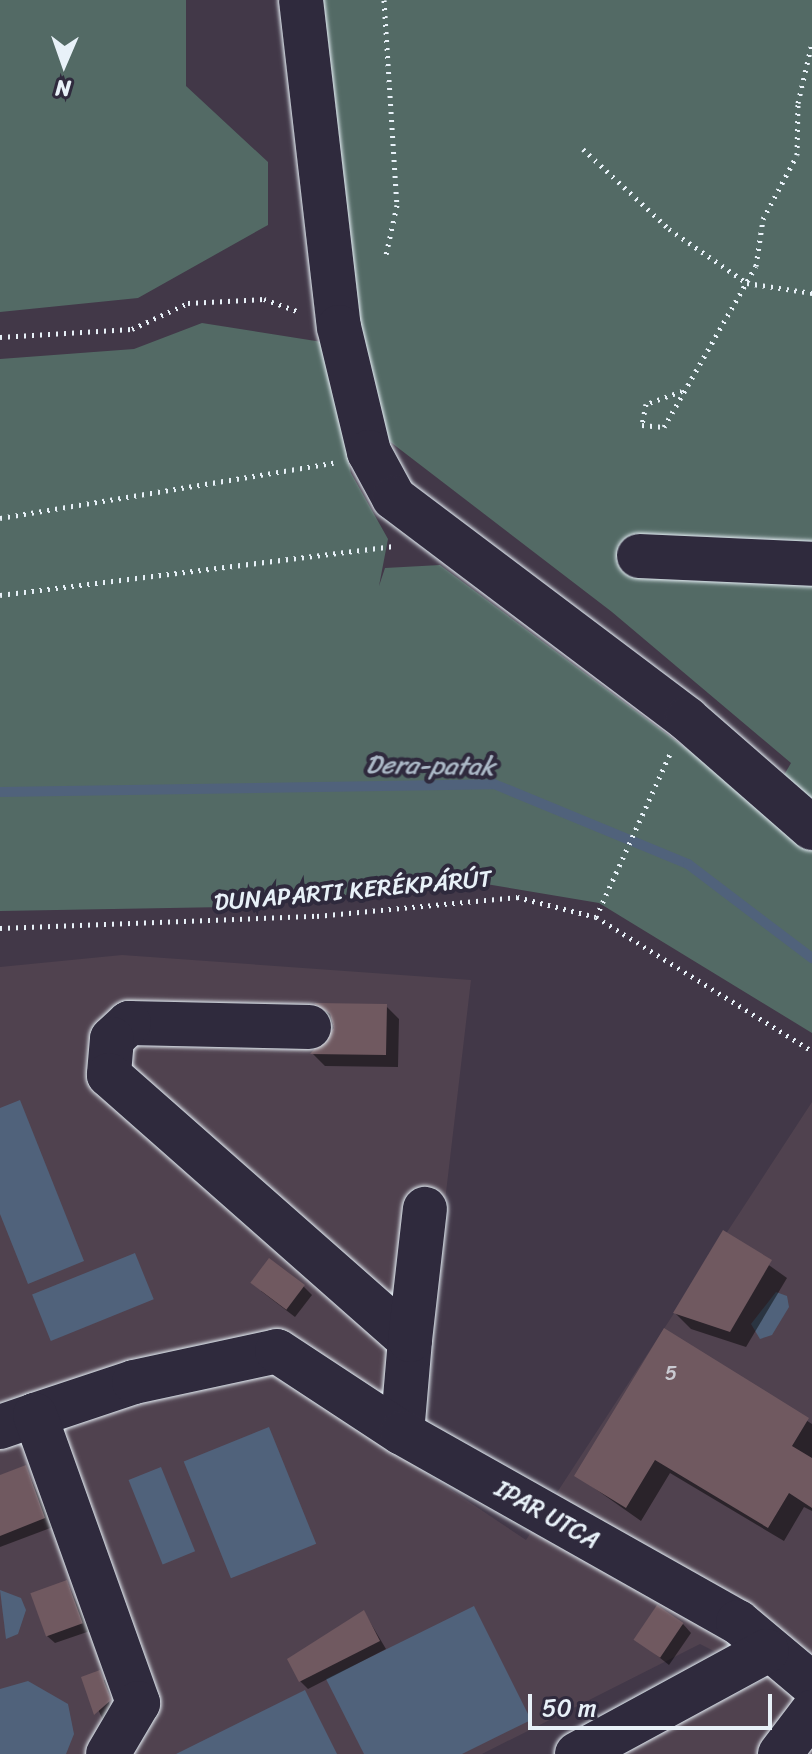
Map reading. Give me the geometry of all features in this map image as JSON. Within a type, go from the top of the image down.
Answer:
[{"type":"street","points":[[301,0],[339,327],[369,452],[394,498],[687,719],[812,828]]},
{"type":"street","points":[[639,556],[812,564]]},
{"type":"street","points":[[309,1027],[129,1023],[112,1039],[109,1075],[272,1205],[410,1340]]},
{"type":"street","points":[[402,1433],[425,1209]]},
{"type":"street","name":"IPAR UTCA","points":[[17,1421],[148,1378],[277,1351],[402,1433],[738,1622],[767,1651],[812,1684]]},
{"type":"street","points":[[17,1421],[138,1703],[108,1754]]},
{"type":"street","points":[[577,1754],[767,1651]]},
{"type":"street","points":[[780,1754],[812,1712]]},
{"type":"path","points":[[384,0],[397,205],[386,255]]},
{"type":"path","points":[[682,391],[646,404],[642,425],[664,427],[747,283],[763,219],[797,155],[798,103],[812,43]]},
{"type":"path","points":[[583,149],[669,229],[747,283],[812,293]]},
{"type":"path","points":[[0,337],[132,329],[188,303],[264,299],[339,327]]},
{"type":"path","points":[[0,518],[369,452]]},
{"type":"path","points":[[0,595],[348,553]]},
{"type":"path","points":[[596,917],[665,763]]},
{"type":"path","name":"DUNAPARTI KERÉKPÁRÚT","points":[[0,928],[317,916],[473,897],[517,897],[596,917],[812,1051]]},
{"type":"shaded area","points":[[122,955],[471,980],[414,1465],[526,1540],[812,1102],[812,1754],[618,1754],[767,1678],[700,1644],[482,1754],[0,1754],[0,967]]},
{"type":"green space","points":[[0,0],[186,0],[186,86],[268,162],[268,225],[138,298],[0,312]]},
{"type":"green space","points":[[309,0],[812,0],[812,807],[780,782],[791,763],[612,612],[367,424]]},
{"type":"green space","points":[[202,323],[322,342],[351,473],[388,539],[379,586],[385,568],[440,565],[812,842],[812,1033],[599,903],[474,882],[226,907],[0,911],[0,359],[134,349]]},
{"type":"water","points":[[20,1100],[84,1261],[28,1284],[0,1214],[0,1108]]},
{"type":"water","points":[[135,1253],[154,1299],[51,1341],[32,1295]]},
{"type":"water","points":[[776,1292],[787,1296],[789,1307],[772,1335],[760,1339],[751,1324]]},
{"type":"water","points":[[269,1427],[316,1544],[231,1578],[184,1461]]},
{"type":"water","points":[[161,1467],[195,1551],[163,1564],[129,1480]]},
{"type":"water","points":[[0,1590],[21,1598],[26,1610],[18,1634],[6,1639]]},
{"type":"water","points":[[474,1606],[531,1720],[462,1754],[364,1754],[326,1679]]},
{"type":"water","points":[[28,1681],[68,1704],[74,1734],[66,1754],[0,1754],[0,1689]]},
{"type":"water","points":[[305,1690],[337,1754],[176,1754]]},
{"type":"building","points":[[314,1003],[387,1004],[386,1055],[310,1054],[334,1028],[330,1014]]},
{"type":"building","points":[[723,1230],[772,1260],[730,1332],[673,1313]]},
{"type":"building","points":[[269,1258],[305,1285],[286,1310],[250,1283]]},
{"type":"building","points":[[664,1328],[809,1418],[792,1446],[812,1458],[812,1508],[789,1493],[768,1528],[655,1460],[626,1508],[574,1476]]},
{"type":"building","points":[[26,1465],[45,1518],[0,1536],[0,1475]]},
{"type":"building","points":[[67,1580],[83,1623],[46,1637],[30,1593]]},
{"type":"building","points":[[657,1605],[684,1623],[660,1658],[634,1640]]},
{"type":"building","points":[[364,1610],[380,1641],[299,1682],[287,1659]]},
{"type":"building","points":[[100,1670],[111,1700],[94,1715],[81,1677]]},
{"type":"waterway","name":"Dera-patak","points":[[0,792],[494,784],[688,864],[812,958]]}]
